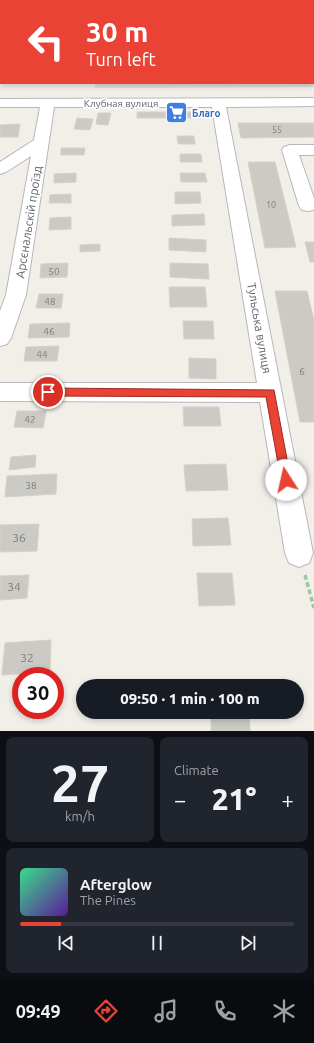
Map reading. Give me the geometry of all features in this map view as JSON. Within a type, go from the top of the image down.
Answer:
[{"type":"street","name":"Клубная вулиця","points":[[0,103],[314,102]]},
{"type":"street","name":"Арсєнальскій проїзд","points":[[0,338],[16,295],[48,103]]},
{"type":"street","name":"Тульська вулиця","points":[[218,103],[299,553]]},
{"type":"street","points":[[0,169],[42,142]]},
{"type":"street","points":[[308,206],[290,150],[314,150]]},
{"type":"street","points":[[0,153],[25,153]]},
{"type":"street","points":[[0,392],[270,393]]},
{"type":"path","points":[[299,553],[314,608]]},
{"type":"shaded area","points":[[95,84],[314,84],[314,87],[95,88]]},
{"type":"building","points":[[137,112],[203,112],[204,118],[137,118]]},
{"type":"building","points":[[98,113],[111,113],[108,125],[96,124]]},
{"type":"building","points":[[77,118],[93,119],[90,130],[74,129]]},
{"type":"building","points":[[238,123],[314,123],[314,137],[241,138]]},
{"type":"building","points":[[20,124],[18,137],[0,137],[0,125]]},
{"type":"building","points":[[177,136],[194,136],[195,144],[178,144]]},
{"type":"building","points":[[61,148],[85,148],[84,155],[61,155]]},
{"type":"building","points":[[180,154],[201,154],[202,162],[180,162]]},
{"type":"building","points":[[248,162],[275,162],[296,247],[265,248]]},
{"type":"building","points":[[76,173],[76,182],[54,183],[54,174]]},
{"type":"building","points":[[180,173],[205,173],[207,182],[181,182]]},
{"type":"building","points":[[175,192],[200,192],[201,203],[175,204]]},
{"type":"building","points":[[71,194],[71,203],[49,203],[50,195]]},
{"type":"building","points":[[204,214],[205,225],[172,226],[172,215]]},
{"type":"building","points":[[71,217],[71,229],[49,230],[50,218]]},
{"type":"building","points":[[169,238],[206,240],[206,252],[169,250]]},
{"type":"building","points":[[305,242],[314,242],[314,262],[310,262]]},
{"type":"building","points":[[100,244],[100,251],[80,252],[80,245]]},
{"type":"building","points":[[68,263],[67,277],[40,278],[41,264]]},
{"type":"building","points":[[170,263],[208,264],[209,279],[170,277]]},
{"type":"building","points":[[169,287],[205,287],[207,307],[170,307]]},
{"type":"building","points":[[275,291],[307,291],[314,320],[314,422],[300,422]]},
{"type":"building","points":[[39,294],[63,294],[61,308],[36,308]]},
{"type":"building","points":[[183,321],[213,321],[214,339],[184,339]]},
{"type":"building","points":[[70,323],[69,337],[28,338],[30,324]]},
{"type":"building","points":[[59,346],[57,361],[24,361],[26,347]]},
{"type":"building","points":[[189,358],[216,359],[216,379],[189,378]]},
{"type":"building","points":[[183,407],[219,407],[221,426],[184,426]]},
{"type":"building","points":[[17,411],[46,411],[43,428],[14,427]]},
{"type":"building","points":[[36,455],[35,467],[9,470],[11,457]]},
{"type":"building","points":[[226,464],[228,490],[186,491],[184,465]]},
{"type":"building","points":[[57,474],[56,494],[5,497],[7,476]]},
{"type":"building","points":[[228,518],[231,545],[193,546],[192,519]]},
{"type":"building","points":[[39,524],[37,551],[0,552],[0,525]]},
{"type":"building","points":[[197,573],[232,573],[235,605],[199,606]]},
{"type":"building","points":[[29,575],[27,598],[0,600],[0,576]]},
{"type":"building","points":[[51,640],[50,667],[12,667],[12,674],[2,675],[5,643]]},
{"type":"building","points":[[211,719],[249,719],[250,731],[211,731]]},
{"type":"place","name":"Благо","points":[[176,113]]},
{"type":"route","points":[[48,392],[270,393],[286,480]]}]
